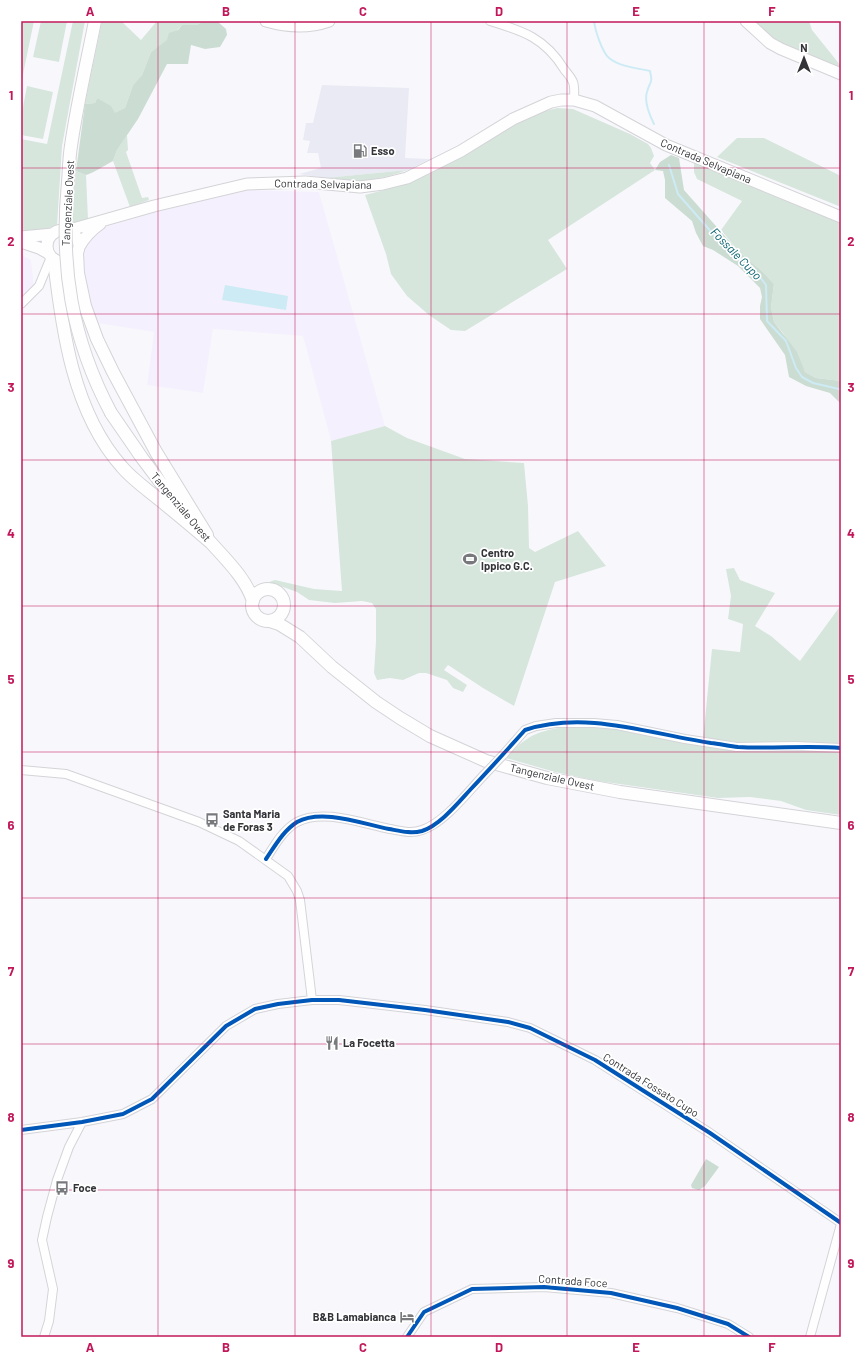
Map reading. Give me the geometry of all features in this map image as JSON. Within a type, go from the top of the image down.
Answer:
[{"type":"main road","name":"Tangenziale Ovest","points":[[95,21],[71,146],[66,207],[65,249],[69,289],[78,332],[95,381],[111,413],[171,498],[238,574],[250,593],[253,601]]},
{"type":"main road","points":[[266,21],[280,25],[309,26],[329,21]]},
{"type":"main road","points":[[746,21],[770,42],[781,49],[841,74]]},
{"type":"main road","name":"Contrada Selvapiana","points":[[66,231],[154,206],[247,184],[305,182],[360,187],[383,184],[407,178],[461,151],[513,119],[551,102],[561,100],[574,100],[595,106],[666,145],[841,217]]},
{"type":"main road","name":"Contrada Selvapiana","points":[[78,250],[85,237],[105,220]]},
{"type":"main road","points":[[21,237],[53,234],[59,231],[66,231],[75,237],[78,250],[78,273],[85,306],[97,338],[113,372],[156,452],[205,531],[210,542]]},
{"type":"main road","points":[[53,234],[47,242],[51,257],[59,307],[68,352],[86,408],[111,454],[123,468],[210,542]]},
{"type":"main road","points":[[21,242],[39,248],[58,262],[67,262],[71,260],[78,250]]},
{"type":"main road","name":"Tangenziale Ovest","points":[[238,574],[258,587],[266,590]]},
{"type":"main road","points":[[266,590],[275,591],[283,601],[284,609],[279,617],[270,621],[265,621],[256,616],[254,611],[253,601],[258,594],[266,590]]},
{"type":"main road","name":"Tangenziale Ovest","points":[[284,609],[287,617],[300,637]]},
{"type":"main road","name":"Tangenziale Ovest","points":[[270,621],[279,624],[300,637],[332,666],[376,702],[430,736],[486,761],[547,778],[620,792],[841,823]]},
{"type":"street","points":[[490,21],[513,28],[544,44],[560,61],[573,82],[574,100]]},
{"type":"street","points":[[21,304],[39,286],[51,257]]},
{"type":"street","points":[[266,859],[280,838],[288,830],[297,822],[312,817],[350,820],[411,833],[433,825],[456,805],[525,730],[536,726],[556,723],[594,723],[617,725],[685,739],[737,747],[796,746],[841,748]]},
{"type":"street","points":[[21,770],[66,774],[187,818],[239,841],[288,876],[300,900],[312,1000]]},
{"type":"street","name":"Contrada Fossato Cupo","points":[[21,1130],[82,1122],[123,1114],[152,1099],[226,1026],[255,1009],[278,1004],[312,1000],[339,1000],[508,1022],[530,1028],[602,1065],[710,1133],[841,1224],[810,1337]]},
{"type":"street","points":[[44,1337],[49,1321],[53,1290],[42,1240],[57,1180],[69,1146],[82,1122]]},
{"type":"street","name":"Contrada Foce","points":[[407,1337],[424,1312],[472,1289],[544,1287],[611,1293],[678,1308],[728,1324],[749,1337]]},
{"type":"shaded area","points":[[21,21],[34,21],[21,84]]},
{"type":"shaded area","points":[[41,21],[67,21],[59,62],[33,57]]},
{"type":"shaded area","points":[[73,21],[85,21],[62,146],[57,226],[21,232],[21,139],[47,144]]},
{"type":"shaded area","points":[[102,21],[121,21],[141,40],[157,21],[203,21],[197,25],[182,25],[168,40],[151,52],[142,75],[133,85],[125,108],[115,114],[97,98],[95,103],[85,104]]},
{"type":"shaded area","points":[[755,21],[809,21],[812,30],[841,66],[841,69],[796,51],[770,37]]},
{"type":"shaded area","points":[[322,85],[409,88],[405,158],[430,159],[408,170],[325,178],[299,174],[321,168],[318,153],[307,153],[310,141],[303,140],[306,123],[313,123]]},
{"type":"shaded area","points":[[27,86],[53,92],[43,139],[21,135],[21,117]]},
{"type":"shaded area","points":[[557,108],[573,109],[630,134],[648,144],[654,156],[650,163],[655,170],[548,240],[567,269],[465,331],[451,330],[429,315],[407,296],[391,274],[386,254],[365,195],[403,185],[444,166],[517,123],[538,113]]},
{"type":"shaded area","points":[[127,135],[128,150],[126,152],[142,198],[148,197],[149,200],[130,207],[113,161],[117,150]]},
{"type":"shaded area","points":[[737,138],[764,138],[841,176],[841,207],[717,157]]},
{"type":"shaded area","points":[[694,163],[841,223],[841,381],[816,378],[805,372],[783,333],[774,322],[771,307],[774,284],[763,272],[739,252],[721,230],[742,201],[697,179],[694,172]]},
{"type":"shaded area","points":[[408,170],[377,179],[367,180],[346,181],[325,178]]},
{"type":"shaded area","points":[[76,171],[86,175],[88,219],[72,223]]},
{"type":"shaded area","points":[[247,190],[319,192],[385,426],[331,441],[303,336],[213,329],[203,393],[147,385],[154,332],[97,323],[92,310],[81,259],[83,247],[88,238],[102,228],[156,212]]},
{"type":"shaded area","points":[[21,255],[31,260],[34,287],[21,298]]},
{"type":"shaded area","name":"Centro Ippico G.C.","points":[[385,426],[407,438],[465,459],[524,463],[528,506],[529,548],[535,552],[578,531],[606,566],[555,582],[514,706],[448,665],[444,670],[467,685],[463,692],[453,688],[447,680],[426,673],[419,673],[403,680],[390,678],[377,680],[374,673],[376,609],[372,603],[362,601],[335,603],[309,600],[297,592],[269,582],[275,580],[314,589],[342,591],[331,441]]},
{"type":"shaded area","points":[[734,568],[740,580],[775,593],[755,626],[771,636],[800,661],[841,605],[841,745],[747,743],[703,739],[712,649],[740,652],[743,624],[728,619],[731,596],[726,569]]},
{"type":"shaded area","points":[[570,726],[617,728],[703,746],[733,750],[841,751],[841,815],[806,810],[781,801],[750,797],[718,798],[598,781],[555,772],[506,758],[527,739],[534,735],[541,732]]},
{"type":"green space","points":[[203,21],[217,21],[226,29],[227,35],[220,47],[205,49],[191,45],[188,64],[167,64],[138,119],[117,150],[113,161],[86,175],[76,171],[85,104],[95,103],[97,98],[111,106],[115,113],[125,108],[133,85],[142,75],[151,52],[167,40],[169,33],[178,30],[182,25],[197,25]]},
{"type":"green space","points":[[671,155],[679,158],[684,190],[739,252],[763,272],[774,284],[771,307],[774,322],[797,352],[805,372],[816,378],[841,381],[841,404],[830,393],[806,386],[789,377],[785,355],[760,319],[762,297],[760,288],[738,266],[713,250],[703,246],[692,221],[665,198],[665,180],[663,171],[655,170],[660,162]]},
{"type":"green space","points":[[706,1159],[719,1167],[705,1186],[699,1190],[692,1188],[691,1185]]},
{"type":"water","points":[[225,285],[288,296],[286,310],[222,300]]},
{"type":"waterway","name":"Fossale Cupo","points":[[594,21],[599,41],[609,58],[623,65],[650,71],[651,81],[646,100],[649,113],[654,124]]},
{"type":"waterway","name":"Fossale Cupo","points":[[669,165],[678,194],[714,235],[748,268],[760,277],[766,285],[767,321],[786,341],[796,368],[802,377],[813,383],[839,389],[841,391]]},
{"type":"cycle path","points":[[266,859],[288,830],[297,822],[307,818],[318,816],[343,818],[406,832],[418,832],[429,828],[454,808],[525,730],[548,724],[571,722],[595,723],[738,747],[841,748]]},
{"type":"cycle path","points":[[21,1130],[82,1122],[123,1114],[152,1099],[226,1026],[255,1009],[278,1004],[312,1000],[339,1000],[508,1022],[530,1028],[595,1060],[710,1133],[841,1223]]},
{"type":"cycle path","points":[[407,1337],[424,1312],[472,1289],[544,1287],[611,1293],[677,1308],[728,1324],[749,1337]]},
{"type":"place","name":"Esso","points":[[360,151]]},
{"type":"place","name":"Centro Ippico G.C.","points":[[470,559]]},
{"type":"place","name":"Santa Maria de Foras 3","points":[[212,820]]},
{"type":"place","name":"La Focetta","points":[[332,1043]]},
{"type":"place","name":"Foce","points":[[62,1188]]},
{"type":"place","name":"B&B Lamabianca","points":[[407,1317]]}]
